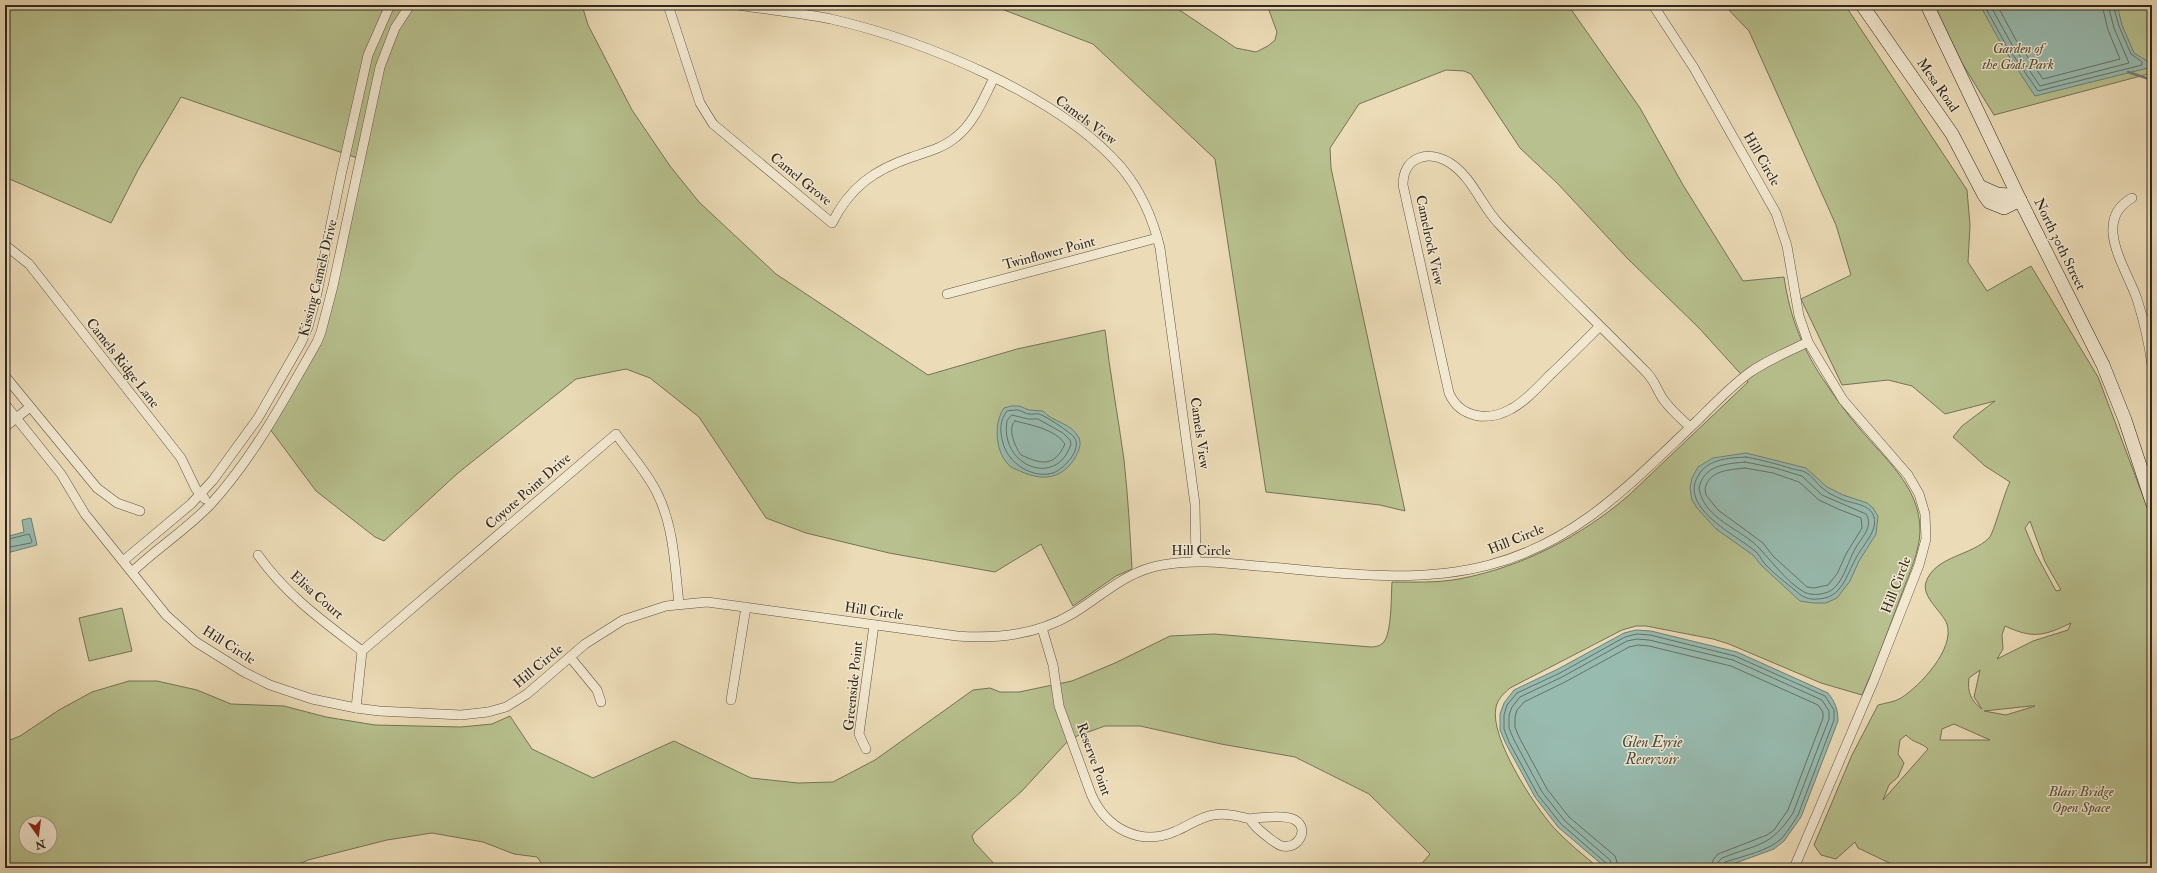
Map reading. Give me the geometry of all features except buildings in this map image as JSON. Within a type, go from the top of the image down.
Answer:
[{"type":"main road","name":"Mesa Road","points":[[1862,5],[1944,120],[1989,202],[2004,208],[2020,200]]},
{"type":"main road","name":"North 30th Street","points":[[1927,5],[2020,200],[2106,371],[2125,420],[2152,502]]},
{"type":"street","name":"Kissing Camels Drive","points":[[123,561],[201,494],[234,453],[258,418],[290,363],[308,327],[368,55],[390,5]]},
{"type":"street","name":"Kissing Camels Drive","points":[[132,572],[188,526],[211,504],[266,430],[322,332],[380,67],[395,28],[410,5]]},
{"type":"street","name":"Camel Grove","points":[[668,5],[700,102],[713,124],[832,223],[844,202],[860,184],[877,172],[944,145],[962,132],[977,112],[994,78]]},
{"type":"street","name":"Camels View","points":[[738,5],[830,19],[873,30],[951,58],[994,78],[1049,108],[1078,128],[1110,155],[1140,195],[1157,238],[1169,308],[1196,504],[1196,561]]},
{"type":"street","name":"Hill Circle","points":[[1653,5],[1694,68],[1776,213],[1787,246],[1799,316],[1808,342],[1843,400],[1914,485],[1922,504],[1926,527],[1924,551],[1919,565],[1874,680],[1800,857],[1794,868]]},
{"type":"street","name":"Camelrock View","points":[[1600,326],[1532,393],[1512,409],[1495,416],[1486,417],[1472,415],[1455,404],[1449,393],[1404,185],[1403,177],[1408,165],[1420,157],[1428,156],[1439,158],[1457,169],[1498,223],[1649,375],[1662,398],[1690,427]]},
{"type":"street","points":[[2132,198],[2126,201],[2117,211],[2112,232],[2115,249],[2134,290],[2142,315],[2152,365]]},
{"type":"street","name":"Twinflower Point","points":[[947,294],[1157,238]]},
{"type":"street","name":"Camels Ridge Lane","points":[[5,245],[29,264],[182,458],[192,483],[211,504]]},
{"type":"street","name":"Hill Circle","points":[[5,404],[61,474],[85,514],[166,615],[196,642],[238,668],[292,693],[356,708],[461,715],[488,712],[517,701],[598,635],[623,620],[648,610],[679,604],[707,602],[975,637],[1006,635],[1042,628],[1070,615],[1114,584],[1133,574],[1158,565],[1196,561],[1396,576],[1436,574],[1490,565],[1530,551],[1587,520],[1619,494],[1750,372],[1808,342]]},
{"type":"street","points":[[5,376],[102,493],[117,503],[140,511]]},
{"type":"street","points":[[5,427],[30,406]]},
{"type":"street","name":"Coyote Point Drive","points":[[362,651],[616,434],[652,483],[664,508],[671,538],[679,604]]},
{"type":"street","name":"Elisa Court","points":[[258,555],[268,569],[297,600],[362,651]]},
{"type":"street","points":[[732,700],[746,607]]},
{"type":"street","name":"Greenside Point","points":[[866,749],[860,734],[874,625]]},
{"type":"street","name":"Reserve Point","points":[[1042,628],[1053,665],[1059,706],[1091,794],[1106,819],[1123,831],[1143,837],[1167,834],[1211,815],[1231,814],[1250,819],[1258,817],[1291,818],[1296,820],[1301,826],[1301,838],[1298,843],[1293,846],[1280,846],[1254,826],[1250,819]]},
{"type":"street","points":[[356,708],[362,651]]},
{"type":"street","points":[[570,657],[597,690],[601,702]]},
{"type":"green space","points":[[5,5],[582,5],[588,25],[632,110],[670,166],[699,202],[776,274],[928,375],[1017,349],[1105,330],[1124,460],[1132,569],[1116,576],[1073,606],[1041,544],[995,572],[889,553],[806,533],[766,518],[699,417],[650,378],[626,369],[576,379],[458,473],[384,541],[375,537],[316,491],[270,429],[322,339],[363,160],[181,97],[138,170],[111,223],[5,177]]},
{"type":"green space","points":[[991,5],[1172,5],[1236,48],[1256,52],[1268,46],[1275,40],[1277,32],[1267,5],[1568,5],[1640,108],[1683,185],[1743,281],[1784,277],[1794,320],[1804,347],[1811,360],[1847,413],[1890,463],[1908,487],[1914,500],[1920,530],[1920,538],[1916,554],[1883,645],[1862,695],[1821,683],[1729,644],[1713,639],[1646,626],[1636,626],[1622,630],[1510,688],[1501,697],[1496,707],[1496,720],[1499,735],[1506,752],[1535,803],[1553,827],[1569,843],[1599,868],[1418,868],[1430,854],[1369,794],[1295,757],[1221,744],[1140,726],[1105,726],[1077,736],[1067,742],[1022,791],[975,832],[972,836],[974,842],[998,868],[545,868],[537,857],[514,854],[483,842],[432,833],[387,840],[308,860],[291,868],[5,868],[5,742],[20,736],[59,710],[92,692],[129,681],[157,681],[197,690],[231,704],[284,706],[326,717],[375,725],[461,727],[492,724],[510,716],[532,749],[593,778],[674,741],[751,778],[798,783],[833,782],[875,760],[973,690],[990,688],[1000,692],[1019,692],[1072,681],[1115,663],[1170,636],[1214,634],[1371,647],[1377,646],[1383,643],[1388,632],[1390,623],[1392,582],[1442,581],[1482,574],[1528,558],[1570,537],[1610,511],[1628,496],[1748,382],[1699,328],[1627,258],[1558,184],[1520,148],[1471,74],[1464,71],[1446,70],[1359,104],[1330,148],[1331,168],[1405,511],[1380,505],[1266,492],[1215,159],[1093,44]]},
{"type":"green space","name":"Blair Bridge Open Space","points":[[1724,5],[1845,5],[1967,190],[1970,225],[1968,262],[1987,291],[2031,266],[2098,377],[2152,520],[2152,868],[1900,868],[1858,848],[1855,842],[1836,859],[1821,855],[1814,845],[1852,755],[1878,705],[1899,699],[1917,685],[1934,666],[1946,644],[1948,634],[1947,624],[1926,593],[1926,582],[1931,573],[1945,561],[1973,549],[1989,538],[1994,529],[2010,482],[1985,466],[1953,437],[1962,426],[1995,401],[1945,414],[1912,386],[1888,380],[1842,385],[1801,299],[1851,275],[1836,225],[1749,31]],"holes":[[[2030,521],[2045,562],[2061,590],[2056,591],[2035,552],[2025,528]],[[2071,623],[2068,630],[2033,641],[1997,659],[2003,649],[2002,635],[2005,626],[2023,633],[2031,634],[2053,631]],[[1980,670],[1974,697],[1982,709],[1975,703],[1969,692],[1969,678]],[[2031,706],[2035,706],[2006,715],[1984,711]],[[1954,724],[1990,740],[1940,740],[1942,729]],[[1906,735],[1911,740],[1928,749],[1883,800],[1889,785],[1898,777],[1904,763],[1898,754],[1900,740]]]},
{"type":"green space","name":"Garden of the Gods Park","points":[[1934,5],[2152,5],[2152,73],[1994,115],[1962,63]]},
{"type":"green space","points":[[122,608],[132,651],[89,661],[79,618]]},
{"type":"water","points":[[1980,5],[2117,5],[2122,25],[2134,53],[2152,64],[2152,67],[2035,96],[2003,47]]},
{"type":"water","points":[[1019,406],[1029,410],[1043,411],[1051,418],[1072,429],[1076,433],[1080,443],[1075,458],[1070,465],[1058,474],[1045,477],[1030,475],[1011,467],[1002,455],[997,439],[997,430],[1000,415],[1004,408]]},
{"type":"water","points":[[1746,453],[1806,468],[1827,487],[1843,495],[1867,503],[1873,508],[1878,516],[1876,534],[1859,561],[1850,581],[1837,598],[1826,603],[1800,601],[1762,566],[1753,555],[1716,529],[1697,508],[1692,500],[1690,488],[1692,478],[1698,467],[1713,458]]},
{"type":"water","points":[[31,518],[37,545],[7,553],[5,537],[24,532],[22,520]]},
{"type":"water","name":"Glen Eyrie Reservoir","points":[[1636,630],[1651,631],[1737,652],[1828,693],[1833,699],[1837,709],[1838,721],[1801,817],[1784,841],[1774,849],[1722,868],[1606,868],[1558,827],[1535,797],[1500,730],[1500,714],[1504,703],[1514,690],[1558,669],[1624,633]]},
{"type":"waterway","points":[[2128,72],[2152,80]]}]
